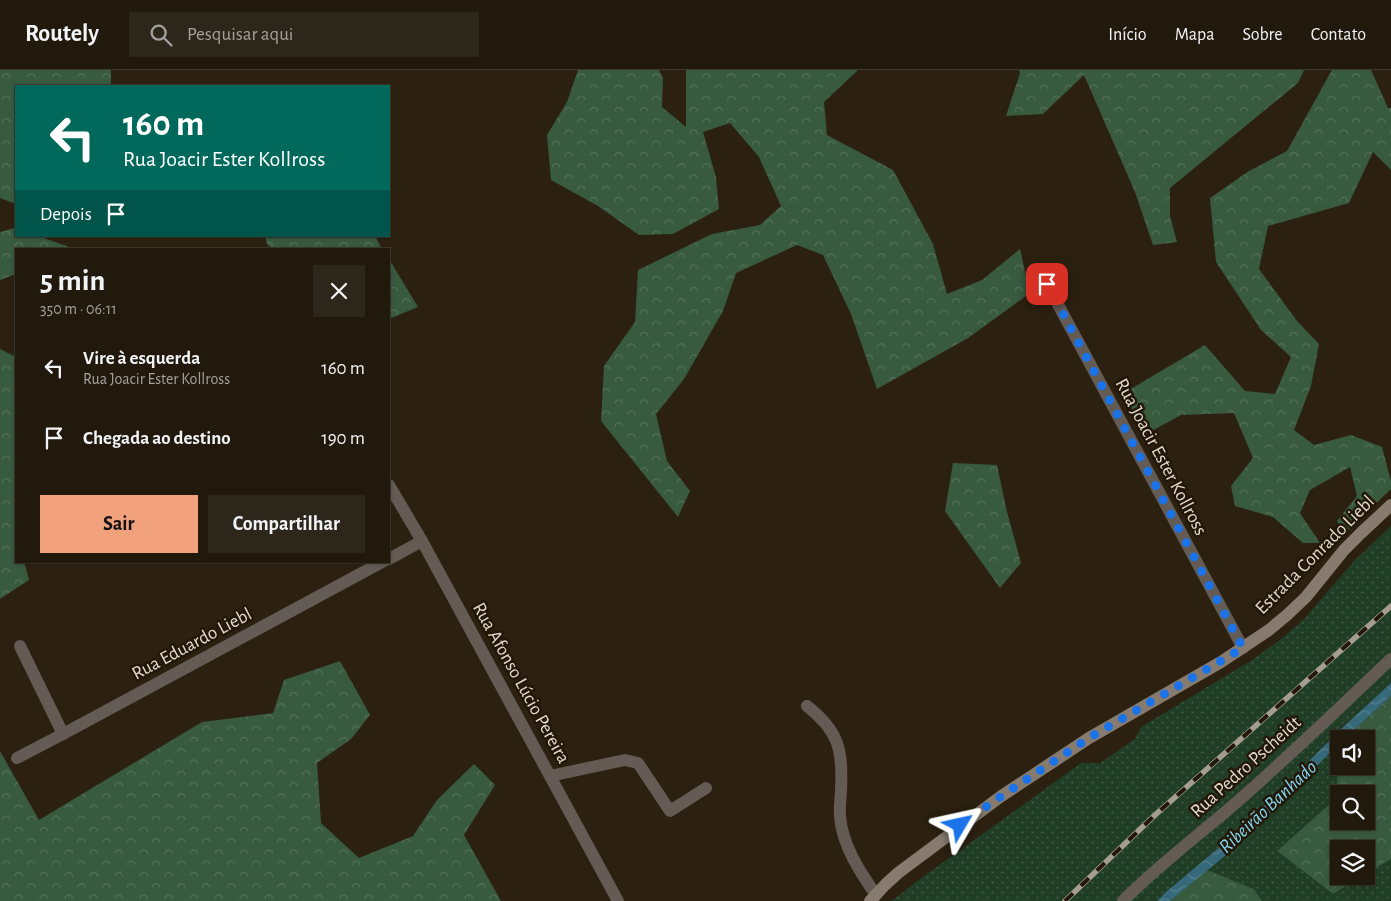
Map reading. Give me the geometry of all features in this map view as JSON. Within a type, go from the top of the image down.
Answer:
[{"type":"main road","name":"Estrada Conrado Liebl","points":[[873,898],[898,873],[1000,797],[1089,738],[1243,648],[1287,615],[1306,597],[1344,550],[1391,504]]},
{"type":"street","name":"Rua Joacir Ester Kollross","points":[[1047,284],[1243,648]]},
{"type":"street","name":"Rua Afonso Lúcio Pereira","points":[[390,487],[422,541],[618,901]]},
{"type":"street","points":[[390,558],[422,541]]},
{"type":"street","name":"Rua Eduardo Liebl","points":[[16,758],[380,563]]},
{"type":"street","points":[[20,646],[63,734]]},
{"type":"street","name":"Rua Pedro Pscheidt","points":[[1123,901],[1167,860],[1191,842],[1248,792],[1391,659]]},
{"type":"street","points":[[807,706],[821,716],[836,740],[842,769],[840,816],[845,843],[873,898]]},
{"type":"street","points":[[550,776],[625,760],[638,763],[670,811],[706,788]]},
{"type":"green space","points":[[0,70],[111,70],[111,85],[15,85],[15,204],[0,198]]},
{"type":"green space","points":[[578,70],[659,70],[663,78],[662,107],[686,127],[686,70],[858,70],[824,102],[827,135],[893,170],[933,244],[947,294],[982,280],[1020,249],[1030,293],[968,338],[877,389],[851,314],[823,255],[797,245],[736,273],[723,311],[684,379],[656,414],[667,461],[690,491],[678,517],[601,421],[604,366],[635,322],[638,270],[712,234],[760,225],[781,206],[759,157],[730,123],[703,132],[716,177],[719,209],[673,234],[639,235],[598,206],[551,180],[547,135],[567,102]]},
{"type":"green space","points":[[1019,70],[1304,70],[1298,83],[1170,188],[1170,216],[1177,242],[1153,245],[1135,192],[1084,75],[1043,114],[1006,116],[1020,73]]},
{"type":"green space","points":[[1332,70],[1371,70],[1388,108],[1391,108],[1391,170],[1373,152],[1349,203],[1268,226],[1259,269],[1297,321],[1319,344],[1311,386],[1294,430],[1314,445],[1351,435],[1382,447],[1391,481],[1391,489],[1345,533],[1337,521],[1357,496],[1350,467],[1310,490],[1300,513],[1320,543],[1303,543],[1273,517],[1235,506],[1231,486],[1253,458],[1234,413],[1181,415],[1144,435],[1124,393],[1205,345],[1245,391],[1275,394],[1291,357],[1261,330],[1216,262],[1210,198],[1249,171],[1287,151]]},
{"type":"green space","points":[[15,228],[15,237],[41,237],[72,248],[15,248],[15,274],[0,280],[0,232]]},
{"type":"green space","points":[[265,237],[376,237],[381,248],[271,248],[267,244]]},
{"type":"green space","points":[[390,261],[418,307],[390,319]]},
{"type":"green space","points":[[0,349],[15,356],[15,563],[25,563],[29,580],[0,599]]},
{"type":"green space","points":[[953,463],[997,465],[1021,563],[1000,588],[945,511]]},
{"type":"green space","points":[[1391,526],[1391,683],[1340,730],[1330,730],[1330,740],[1244,826],[1157,901],[892,901],[1081,763],[1100,763],[1135,739],[1141,727],[1252,660],[1281,639],[1303,620],[1355,560]]},
{"type":"green space","points":[[340,661],[370,715],[351,739],[317,763],[321,823],[359,858],[413,836],[437,800],[474,764],[495,785],[464,835],[501,901],[0,901],[0,751],[39,820],[202,722],[273,713],[284,680]]},
{"type":"green space","points":[[1391,696],[1391,859],[1375,869],[1375,840],[1330,840],[1330,885],[1348,885],[1333,894],[1277,851],[1330,804],[1330,830],[1375,830],[1375,785],[1336,785],[1338,775],[1375,775],[1375,730],[1354,730]]},
{"type":"green space","points":[[1330,753],[1330,775],[1338,775],[1336,785],[1330,785],[1330,804],[1277,851],[1333,894],[1348,885],[1375,885],[1375,869],[1391,859],[1391,901],[1262,901],[1254,889],[1207,870],[1249,833]]},
{"type":"green space","points":[[1207,870],[1254,889],[1262,901],[1170,901]]},
{"type":"water","points":[[1391,683],[1391,696],[1354,730],[1341,729]]},
{"type":"water","name":"Ribeirão Banhado","points":[[1330,740],[1330,753],[1226,855],[1170,901],[1157,901],[1244,826]]},
{"type":"railway","points":[[1065,901],[1155,815],[1391,606]]},
{"type":"route","points":[[960,825],[1089,738],[1243,648],[1047,284]]}]
